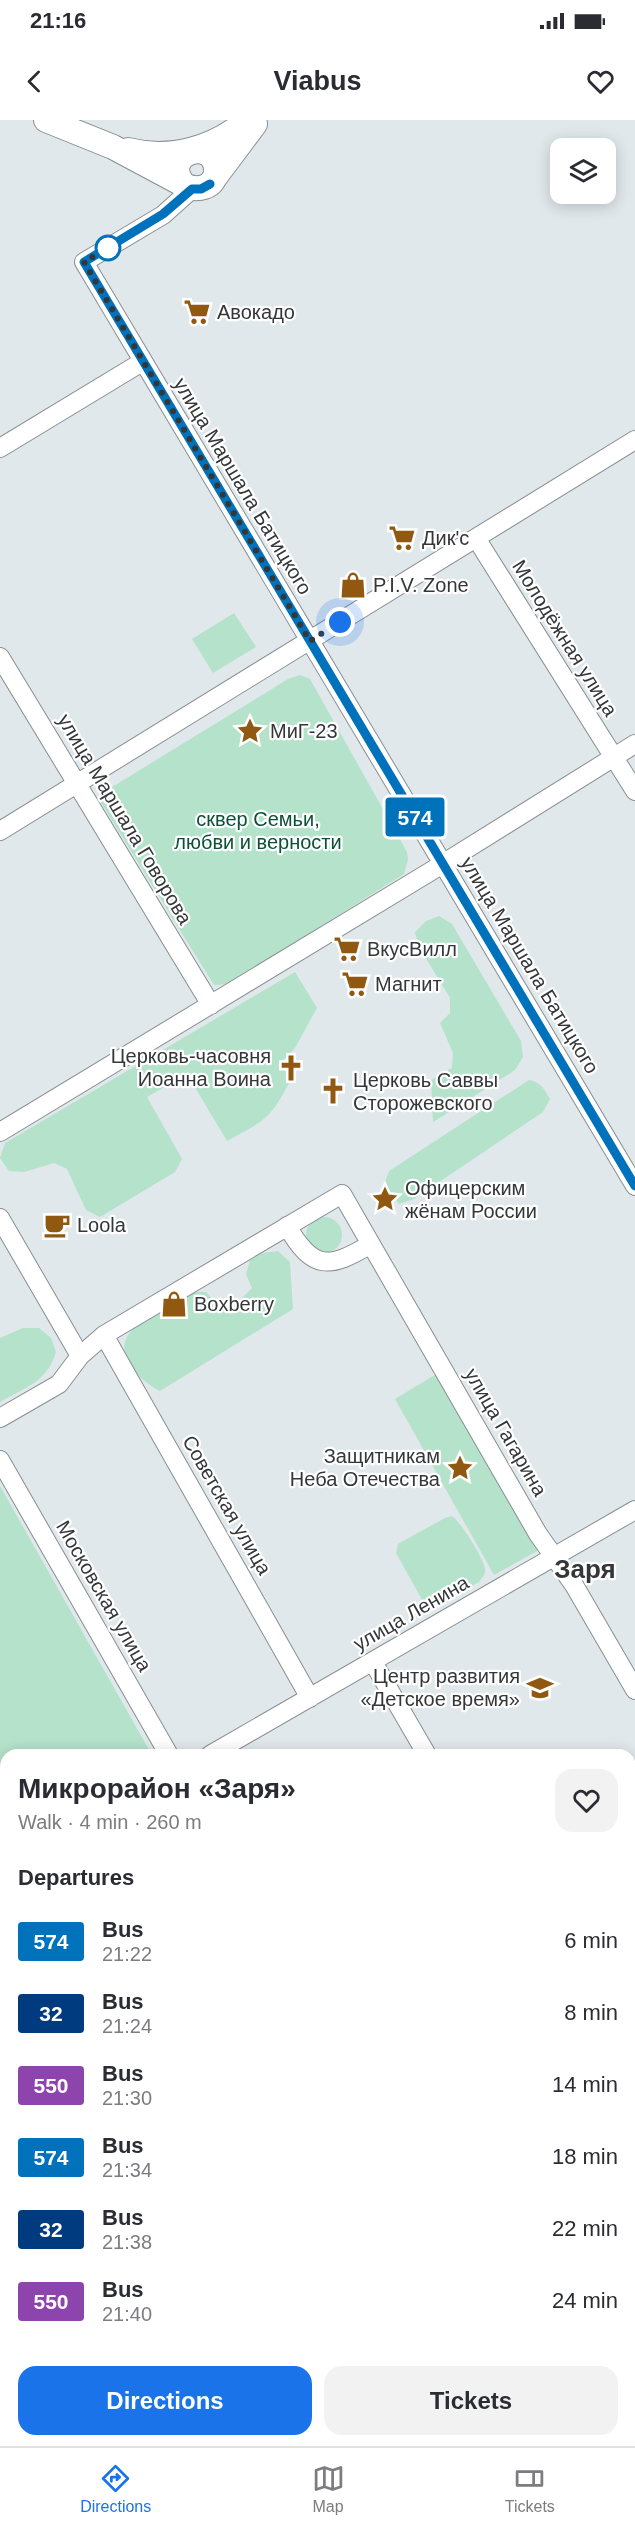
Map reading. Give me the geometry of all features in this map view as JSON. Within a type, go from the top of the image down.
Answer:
[{"type":"main road","points":[[46,120],[113,147],[195,186]]},
{"type":"main road","points":[[113,147],[148,153],[194,150],[218,141],[248,120]]},
{"type":"main road","points":[[195,186],[259,120]]},
{"type":"main road","points":[[194,150],[206,153],[213,160],[216,170],[195,186]]},
{"type":"street","name":"улица Маршала Батицкого","points":[[195,186],[163,214],[84,262],[635,1186]]},
{"type":"street","points":[[0,448],[142,362]]},
{"type":"street","points":[[0,831],[635,440]]},
{"type":"street","name":"Молодёжная улица","points":[[476,538],[635,791]]},
{"type":"street","name":"улица Маршала Говорова","points":[[0,657],[211,1005]]},
{"type":"street","points":[[0,1132],[635,744]]},
{"type":"street","name":"улица Гагарина","points":[[287,1226],[342,1194],[538,1534],[574,1586],[635,1690]]},
{"type":"street","points":[[0,1218],[80,1356]]},
{"type":"street","points":[[0,1418],[59,1384],[80,1356],[104,1335],[287,1226],[301,1250],[322,1261],[334,1262],[347,1258],[371,1244]]},
{"type":"street","name":"Советская улица","points":[[104,1335],[310,1698]]},
{"type":"street","name":"Московская улица","points":[[0,1460],[166,1749]]},
{"type":"street","name":"улица Ленина","points":[[221,1749],[635,1510]]},
{"type":"street","points":[[373,1662],[424,1749]]},
{"type":"green space","points":[[234,613],[256,647],[213,673],[192,639]]},
{"type":"green space","name":"сквер Семьи, любви и верности","points":[[300,675],[310,679],[407,852],[408,859],[404,874],[228,984],[214,985],[100,801],[104,792],[288,679]]},
{"type":"green space","points":[[439,916],[452,924],[521,1041],[523,1057],[515,1070],[433,1122],[431,1080],[452,1068],[453,1053],[440,1023],[450,1013],[450,998],[419,947],[415,932],[426,921]]},
{"type":"green space","points":[[295,972],[317,1008],[295,1048],[281,1062],[290,1081],[277,1104],[258,1124],[227,1141],[187,1074],[147,1097],[182,1159],[175,1172],[100,1217],[86,1210],[67,1169],[54,1163],[24,1172],[9,1171],[0,1158],[5,1143]]},
{"type":"green space","points":[[529,1080],[539,1084],[550,1099],[543,1112],[414,1199],[399,1204],[384,1185],[389,1171]]},
{"type":"green space","points":[[324,1217],[337,1222],[342,1235],[337,1248],[324,1253],[311,1248],[306,1235],[311,1222]]},
{"type":"green space","points":[[278,1251],[290,1262],[293,1309],[160,1391],[144,1380],[130,1365],[124,1348],[126,1339],[132,1330],[145,1319],[159,1311],[172,1315],[191,1292],[206,1292],[217,1304],[231,1309],[252,1288],[246,1274],[250,1260],[263,1253]]},
{"type":"green space","points":[[23,1328],[39,1328],[51,1338],[56,1352],[41,1377],[0,1402],[0,1338]]},
{"type":"green space","points":[[438,1373],[539,1550],[494,1575],[395,1399]]},
{"type":"green space","points":[[0,1486],[149,1749],[0,1749]]},
{"type":"green space","points":[[452,1516],[461,1525],[476,1549],[484,1564],[485,1573],[479,1582],[432,1607],[425,1605],[396,1553],[398,1544]]},
{"type":"bus line","name":"574","points":[[210,184],[201,189],[192,189],[163,214],[84,262],[635,1186]]},
{"type":"place","name":"Авокадо","points":[[197,312]]},
{"type":"place","name":"Дик'с","points":[[402,538]]},
{"type":"place","name":"P.I.V. Zone","points":[[353,585]]},
{"type":"place","name":"МиГ-23","points":[[250,731]]},
{"type":"place","name":"ВкусВилл","points":[[347,949]]},
{"type":"place","name":"Магнит","points":[[355,984]]},
{"type":"place","name":"Церковь-часовня Иоанна Воина","points":[[291,1068]]},
{"type":"place","name":"Церковь Саввы Сторожевского","points":[[333,1091]]},
{"type":"place","name":"Офицерским жёнам России","points":[[385,1199]]},
{"type":"place","name":"Loola","points":[[57,1225]]},
{"type":"place","name":"Boxberry","points":[[174,1304]]},
{"type":"place","name":"Защитникам Неба Отечества","points":[[460,1468]]},
{"type":"place","name":"Центр развития «Детское время»","points":[[540,1688]]},
{"type":"district","name":"Заря","points":[[585,1569]]},
{"type":"route","points":[[108,248],[114,244],[84,262],[310,641],[340,622]]}]
